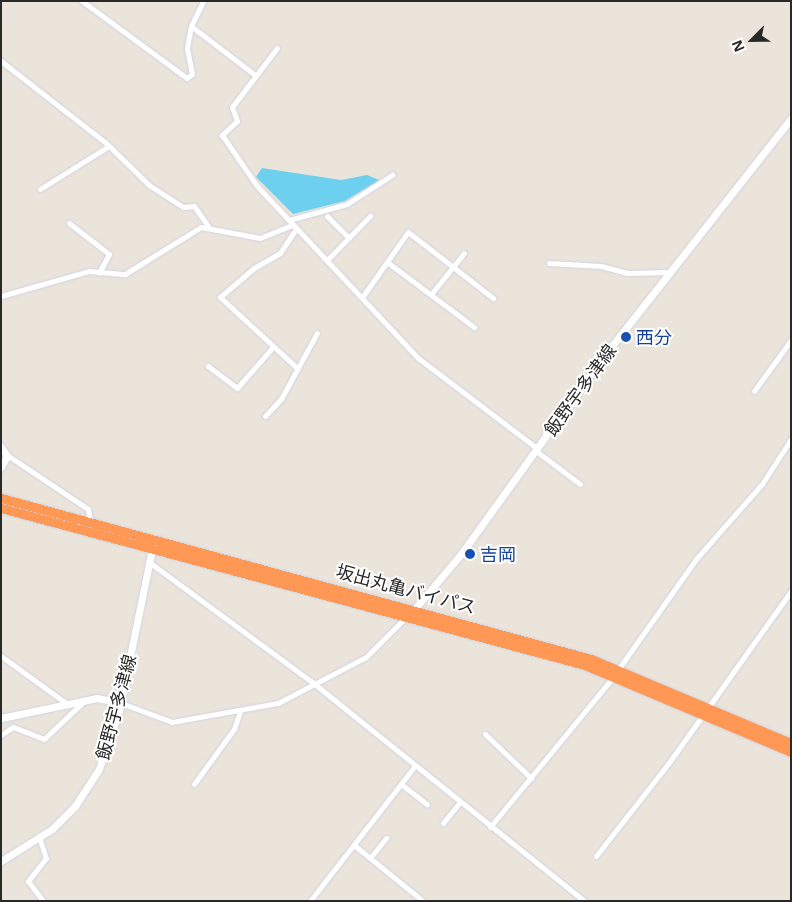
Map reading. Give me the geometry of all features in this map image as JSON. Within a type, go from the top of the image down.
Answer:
[{"type":"highway","name":"坂出丸亀バイパス","points":[[1,498],[90,522],[153,543]]},
{"type":"highway","name":"坂出丸亀バイパス","points":[[1,508],[153,543],[416,609],[617,673],[791,743]]},
{"type":"highway","name":"坂出丸亀バイパス","points":[[317,584],[407,615],[617,673]]},
{"type":"highway","name":"坂出丸亀バイパス","points":[[705,708],[791,752]]},
{"type":"main road","name":"飯野宇多津線","points":[[407,615],[416,609],[537,450],[593,370],[791,118]]},
{"type":"main road","points":[[1,447],[7,455],[1,467]]},
{"type":"main road","name":"飯野宇多津線","points":[[1,861],[40,840],[75,806],[95,776],[120,703],[153,543]]},
{"type":"main road","points":[[1,718],[85,700],[120,703]]},
{"type":"street","points":[[82,1],[187,78],[192,74],[187,48],[191,26],[203,1]]},
{"type":"street","points":[[191,26],[255,75]]},
{"type":"street","points":[[277,48],[232,107],[237,121],[222,135],[257,186],[292,225],[364,296],[438,376],[580,484]]},
{"type":"street","points":[[1,61],[109,146],[130,170],[168,199],[188,208],[194,206],[208,226],[260,238],[347,204],[392,175]]},
{"type":"street","points":[[40,189],[109,146]]},
{"type":"street","points":[[327,216],[349,238]]},
{"type":"street","points":[[327,260],[370,216]]},
{"type":"street","points":[[69,223],[109,254],[99,273]]},
{"type":"street","points":[[292,225],[280,253],[254,268],[220,297],[298,369]]},
{"type":"street","points":[[1,296],[89,271],[125,274],[208,226]]},
{"type":"street","points":[[364,296],[408,232],[493,298]]},
{"type":"street","points":[[432,293],[464,253]]},
{"type":"street","points":[[387,262],[432,293],[474,327]]},
{"type":"street","points":[[549,263],[601,266],[627,274],[671,272]]},
{"type":"street","points":[[265,416],[298,369],[317,333]]},
{"type":"street","points":[[754,391],[791,340]]},
{"type":"street","points":[[208,366],[237,388],[274,347]]},
{"type":"street","points":[[490,826],[617,673],[696,559],[762,484],[791,439]]},
{"type":"street","points":[[7,455],[88,509],[90,522]]},
{"type":"street","points":[[149,562],[315,685],[414,767],[584,901]]},
{"type":"street","points":[[596,856],[791,591]]},
{"type":"street","points":[[120,703],[172,722],[240,712],[286,701],[366,657],[407,615]]},
{"type":"street","points":[[1,656],[66,703]]},
{"type":"street","points":[[1,735],[12,728],[44,739],[85,700]]},
{"type":"street","points":[[194,784],[234,729],[240,712]]},
{"type":"street","points":[[485,734],[531,778]]},
{"type":"street","points":[[310,901],[414,767]]},
{"type":"street","points":[[401,784],[427,804]]},
{"type":"street","points":[[443,823],[460,802]]},
{"type":"street","points":[[370,858],[386,838]]},
{"type":"street","points":[[40,840],[46,858],[28,881],[44,901]]},
{"type":"street","points":[[354,845],[423,901]]},
{"type":"water","points":[[262,168],[341,180],[367,175],[379,180],[345,201],[293,214],[256,177]]},
{"type":"place","name":"西分","points":[[626,337]]},
{"type":"place","name":"吉岡","points":[[470,554]]}]
